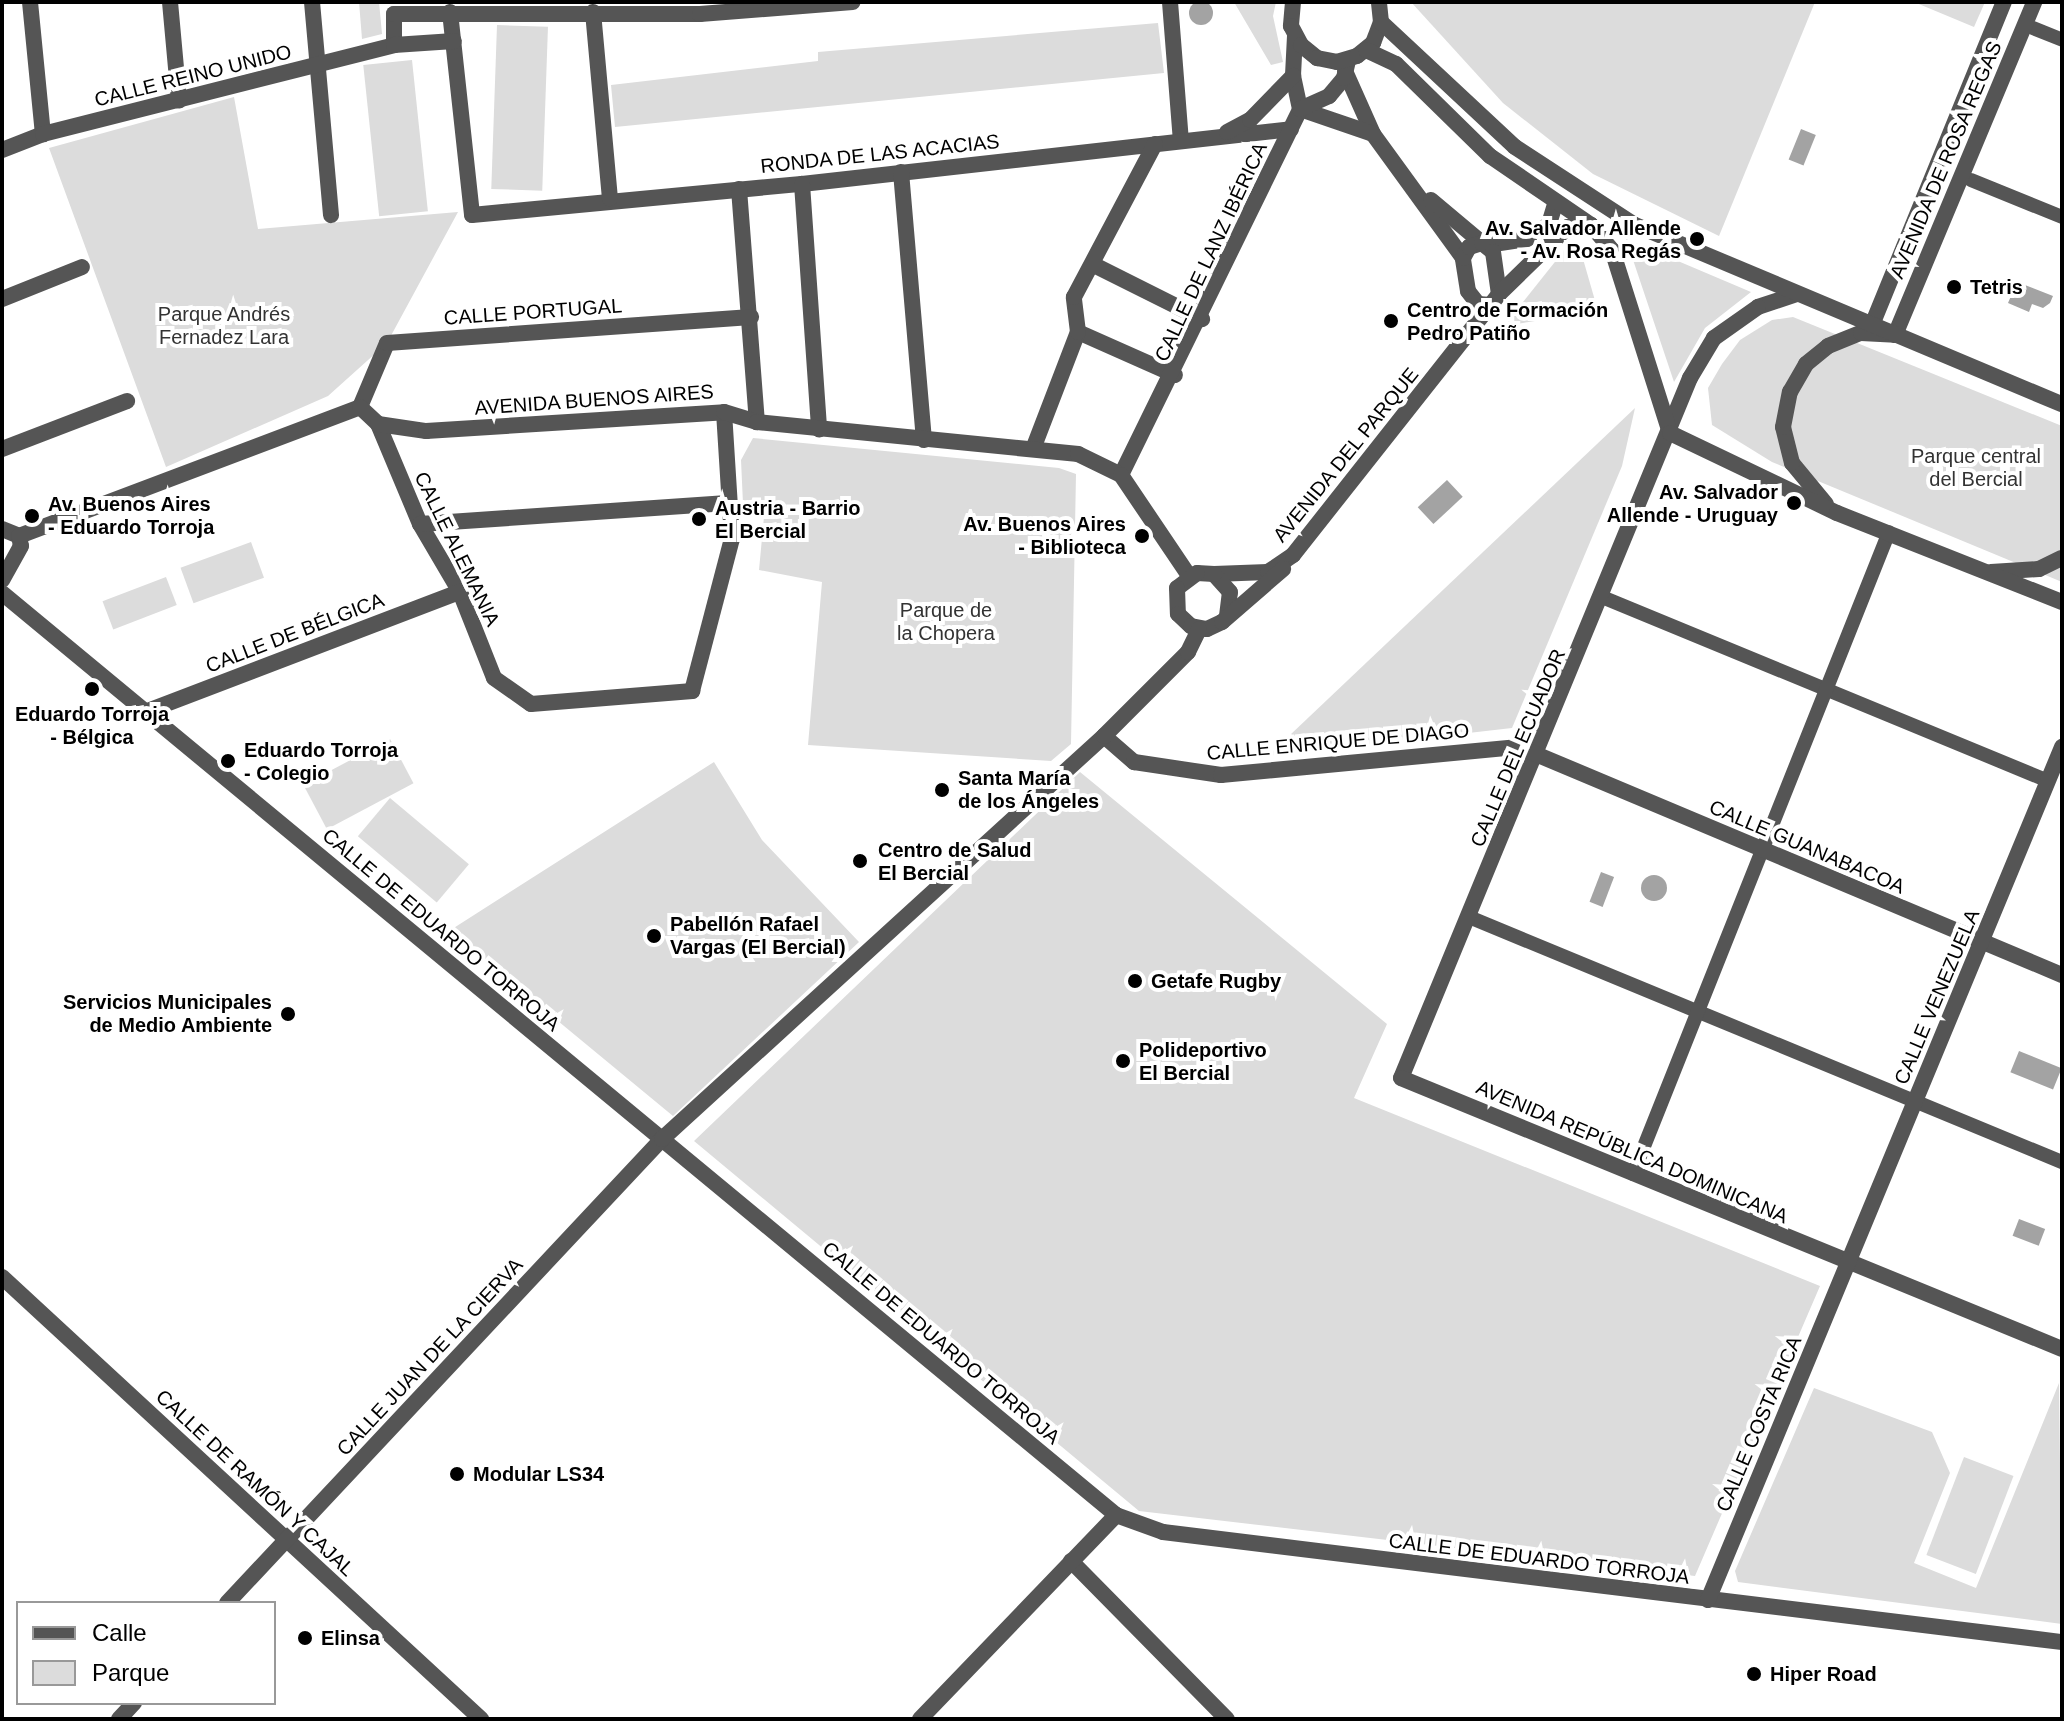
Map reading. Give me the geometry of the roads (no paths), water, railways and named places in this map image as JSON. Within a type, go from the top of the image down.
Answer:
[{"type":"street","points":[[30,2],[43,134]]},
{"type":"street","points":[[170,2],[179,101]]},
{"type":"street","points":[[312,2],[331,215]]},
{"type":"street","points":[[394,45],[394,14],[700,14],[853,2]]},
{"type":"street","points":[[1170,2],[1181,141]]},
{"type":"street","points":[[1293,2],[1293,76],[1300,109]]},
{"type":"street","points":[[1300,109],[1329,96],[1346,66],[1366,50],[1381,22],[1379,2]]},
{"type":"street","name":"AVENIDA DE ROSA REGAS","points":[[1872,325],[2004,2]]},
{"type":"street","name":"AVENIDA DE ROSA REGAS","points":[[1895,335],[2034,2]]},
{"type":"street","points":[[450,12],[454,41]]},
{"type":"street","points":[[593,12],[610,198]]},
{"type":"street","points":[[1381,22],[1515,147],[1580,194],[1633,224],[2059,404]]},
{"type":"street","points":[[2033,28],[2062,40]]},
{"type":"street","points":[[1295,36],[1317,58],[1346,66]]},
{"type":"street","name":"CALLE REINO UNIDO","points":[[2,150],[43,134],[394,45],[454,41]]},
{"type":"street","name":"RONDA DE LAS ACACIAS","points":[[454,41],[472,215],[610,198],[802,184],[1291,129]]},
{"type":"street","points":[[1366,50],[1396,64],[1490,156],[1555,204],[1591,225],[1612,250],[1670,433],[1837,513],[2062,602]]},
{"type":"street","points":[[1346,66],[1373,134],[1414,186],[1463,258],[1470,296],[1478,304],[1495,299],[1499,268],[1484,244],[1414,186]]},
{"type":"street","points":[[1218,137],[1250,120],[1293,76]]},
{"type":"street","points":[[1300,109],[1373,134]]},
{"type":"street","name":"CALLE DE LANZ IBÉRICA","points":[[1121,475],[1175,375],[1300,109]]},
{"type":"street","points":[[1033,449],[1078,332],[1074,297],[1094,265],[1155,144]]},
{"type":"street","points":[[901,172],[924,440]]},
{"type":"street","points":[[1971,180],[2062,217]]},
{"type":"street","points":[[802,184],[819,429]]},
{"type":"street","points":[[739,189],[757,422]]},
{"type":"street","points":[[1463,258],[1469,247],[1527,239],[1549,224],[1555,204]]},
{"type":"street","name":"AVENIDA DEL PARQUE","points":[[1214,574],[1268,572],[1293,555],[1495,299],[1568,227],[1591,225]]},
{"type":"street","points":[[1094,265],[1202,319]]},
{"type":"street","points":[[2,299],[82,267]]},
{"type":"street","name":"CALLE DEL ECUADOR","points":[[1401,1078],[1670,433],[1690,378],[1714,338],[1758,307],[1797,294]]},
{"type":"street","name":"AVENIDA DEL PARQUE","points":[[1454,354],[1470,316],[1470,296]]},
{"type":"street","name":"CALLE PORTUGAL","points":[[360,407],[387,343],[751,317]]},
{"type":"street","points":[[1078,332],[1175,375]]},
{"type":"street","points":[[1837,513],[1811,492],[1792,463],[1783,427],[1790,392],[1806,364],[1828,346],[1861,333],[1895,335]]},
{"type":"street","points":[[2,449],[127,401]]},
{"type":"street","points":[[2,580],[18,559],[8,526],[360,407],[378,424]]},
{"type":"street","points":[[420,524],[727,503],[724,412]]},
{"type":"street","name":"AVENIDA BUENOS AIRES","points":[[378,424],[426,431],[724,412],[757,422],[1078,454],[1121,475]]},
{"type":"street","name":"CALLE ALEMANIA","points":[[378,424],[420,524],[460,592],[494,678],[531,704],[692,691],[732,539],[727,503]]},
{"type":"street","points":[[1121,475],[1189,576]]},
{"type":"street","points":[[1633,1174],[1698,1009],[1766,851],[1824,690],[1889,532]]},
{"type":"street","points":[[1227,616],[1230,592],[1214,574],[1189,576],[1177,588],[1175,606],[1183,621],[1199,629],[1215,627],[1278,575],[1293,555]]},
{"type":"street","points":[[1991,572],[2039,569],[2062,558]]},
{"type":"street","name":"CALLE DE BÉLGICA","points":[[145,712],[460,592]]},
{"type":"street","name":"CALLE DE EDUARDO TORROJA","points":[[2,593],[1116,1515],[1163,1532],[2062,1642]]},
{"type":"street","points":[[1602,597],[2048,781]]},
{"type":"street","points":[[662,1139],[1104,736],[1188,652],[1199,629]]},
{"type":"street","name":"CALLE ENRIQUE DE DIAGO","points":[[1104,736],[1134,762],[1221,775],[1519,747],[1536,757]]},
{"type":"street","name":"CALLE VENEZUELA","points":[[1848,1263],[2062,747]]},
{"type":"street","name":"CALLE GUANABACOA","points":[[1536,757],[2062,975]]},
{"type":"street","points":[[1469,917],[1698,1009],[2062,1162]]},
{"type":"street","name":"AVENIDA REPÚBLICA DOMINICANA","points":[[1401,1078],[2062,1349]]},
{"type":"street","name":"CALLE JUAN DE LA CIERVA","points":[[229,1601],[662,1139]]},
{"type":"street","name":"CALLE COSTA RICA","points":[[1708,1600],[1848,1263]]},
{"type":"street","name":"CALLE DE RAMÓN Y CAJAL","points":[[2,1277],[481,1719]]},
{"type":"street","points":[[920,1719],[1116,1515]]},
{"type":"street","points":[[1071,1561],[1227,1719]]},
{"type":"place","name":"Av. Salvador Allende - Av. Rosa Regás","points":[[1697,239]]},
{"type":"place","name":"Tetris","points":[[1954,287]]},
{"type":"place","name":"Centro de Formación Pedro Patiño","points":[[1391,321]]},
{"type":"place","name":"Av. Salvador Allende - Uruguay","points":[[1794,503]]},
{"type":"place","name":"Av. Buenos Aires - Eduardo Torroja","points":[[32,516]]},
{"type":"place","name":"Austria - Barrio El Bercial","points":[[699,519]]},
{"type":"place","name":"Av. Buenos Aires - Biblioteca","points":[[1142,536]]},
{"type":"place","name":"Eduardo Torroja - Bélgica","points":[[92,689]]},
{"type":"place","name":"Eduardo Torroja - Colegio","points":[[228,761]]},
{"type":"place","name":"Santa María de los Ángeles","points":[[942,790]]},
{"type":"place","name":"Centro de Salud El Bercial","points":[[860,861]]},
{"type":"place","name":"Pabellón Rafael Vargas (El Bercial)","points":[[654,936]]},
{"type":"place","name":"Getafe Rugby","points":[[1135,981]]},
{"type":"place","name":"Servicios Municipales de Medio Ambiente","points":[[288,1014]]},
{"type":"place","name":"Polideportivo El Bercial","points":[[1123,1061]]},
{"type":"place","name":"Modular LS34","points":[[457,1474]]},
{"type":"place","name":"Elinsa","points":[[305,1638]]},
{"type":"place","name":"Hiper Road","points":[[1754,1674]]},
{"type":"park label","name":"Parque Andrés Fernadez Lara","points":[[224,326]]},
{"type":"park label","name":"Parque central del Bercial","points":[[1976,468]]},
{"type":"park label","name":"Parque de la Chopera","points":[[946,622]]}]
